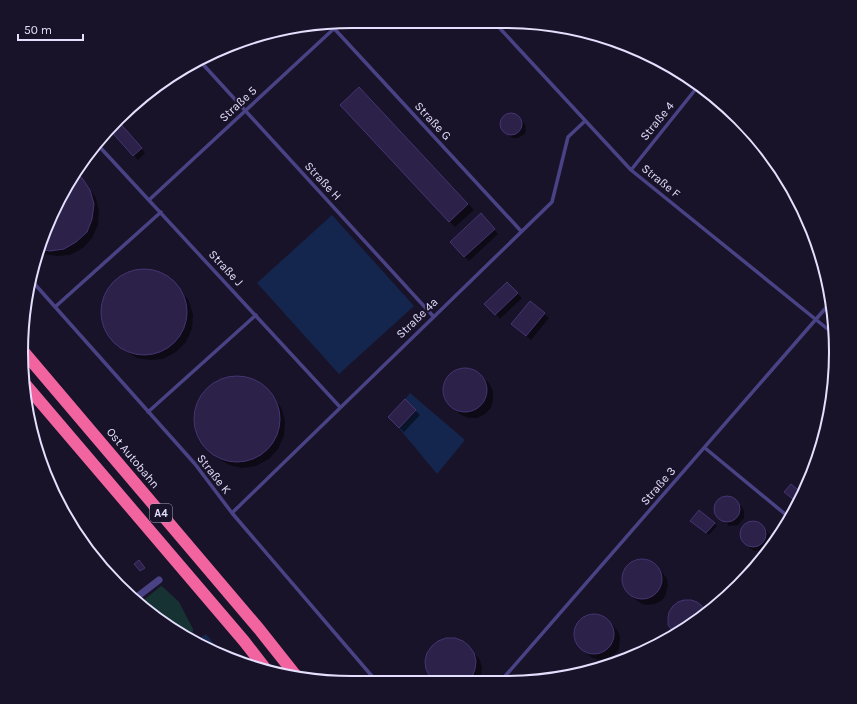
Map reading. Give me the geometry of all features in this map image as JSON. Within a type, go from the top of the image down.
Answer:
[{"type":"highway","name":"Ost Autobahn","points":[[28,357],[254,623],[292,670]]},
{"type":"highway","name":"A4","points":[[31,391],[260,663]]},
{"type":"street","points":[[138,596],[159,580]]},
{"type":"lane","name":"Straße F","points":[[500,28],[631,170],[828,329]]},
{"type":"lane","name":"Straße 5","points":[[149,200],[333,29]]},
{"type":"lane","name":"Straße G","points":[[335,29],[521,231]]},
{"type":"lane","name":"Straße H","points":[[203,64],[433,316]]},
{"type":"lane","name":"Straße 4","points":[[631,170],[695,90]]},
{"type":"lane","name":"Straße 4a","points":[[232,513],[552,202],[568,137],[585,121]]},
{"type":"lane","name":"Straße J","points":[[101,148],[340,407]]},
{"type":"lane","points":[[55,307],[161,212]]},
{"type":"lane","name":"Straße K","points":[[35,284],[194,464],[232,513],[372,676]]},
{"type":"lane","name":"Straße 3","points":[[505,676],[826,308]]},
{"type":"lane","points":[[148,412],[256,315]]},
{"type":"lane","points":[[704,448],[786,515]]},
{"type":"green space","points":[[161,586],[164,588],[179,602],[193,629],[193,635],[172,621],[144,600]]},
{"type":"water","points":[[332,215],[414,306],[339,374],[257,283]]},
{"type":"water","points":[[410,393],[465,440],[437,474],[399,428],[416,410],[405,399]]},
{"type":"water","points":[[206,634],[216,646],[209,643],[200,638]]},
{"type":"building","points":[[359,87],[468,204],[449,222],[340,105]]},
{"type":"building","points":[[511,113],[515,114],[521,120],[521,128],[515,134],[511,135],[507,134],[501,128],[500,124],[501,120],[507,114]]},
{"type":"building","points":[[121,125],[142,148],[133,156],[113,133]]},
{"type":"building","points":[[80,177],[90,190],[94,204],[92,219],[87,232],[76,242],[64,249],[50,251],[44,250],[53,228],[61,209]]},
{"type":"building","points":[[481,213],[495,229],[464,257],[450,242]]},
{"type":"building","points":[[144,269],[160,273],[174,282],[183,296],[187,312],[183,328],[174,342],[160,351],[144,355],[128,351],[114,342],[105,328],[101,312],[105,296],[114,282],[128,273]]},
{"type":"building","points":[[507,282],[518,293],[495,315],[484,304]]},
{"type":"building","points":[[530,301],[545,313],[526,336],[511,324]]},
{"type":"building","points":[[461,368],[469,368],[474,369],[481,374],[486,381],[486,399],[481,406],[474,411],[461,412],[453,409],[446,402],[443,394],[443,386],[446,378],[453,371]]},
{"type":"building","points":[[237,376],[253,380],[267,389],[276,403],[280,419],[276,435],[267,449],[253,458],[237,462],[221,458],[207,449],[198,435],[194,419],[198,403],[207,389],[221,380]]},
{"type":"building","points":[[405,399],[416,410],[399,428],[388,417]]},
{"type":"building","points":[[791,484],[798,490],[794,500],[784,492]]},
{"type":"building","points":[[727,496],[736,500],[740,509],[736,518],[727,522],[718,518],[714,509],[718,500]]},
{"type":"building","points":[[699,510],[715,523],[706,533],[690,521]]},
{"type":"building","points":[[753,521],[762,525],[766,534],[762,543],[753,547],[744,543],[740,534],[744,525]]},
{"type":"building","points":[[646,559],[653,562],[659,568],[662,579],[661,587],[653,596],[646,599],[638,599],[631,596],[623,587],[622,575],[625,568],[634,560]]},
{"type":"building","points":[[139,560],[145,568],[140,571],[134,564]]},
{"type":"building","points":[[691,600],[697,602],[703,608],[672,630],[668,625],[669,612],[678,602]]},
{"type":"building","points":[[598,614],[605,617],[611,623],[614,634],[613,642],[605,651],[598,654],[590,654],[583,651],[575,642],[574,630],[577,623],[586,615]]},
{"type":"building","points":[[446,638],[455,638],[463,641],[469,646],[474,653],[476,661],[472,676],[430,676],[426,669],[425,661],[427,653],[438,641]]}]
